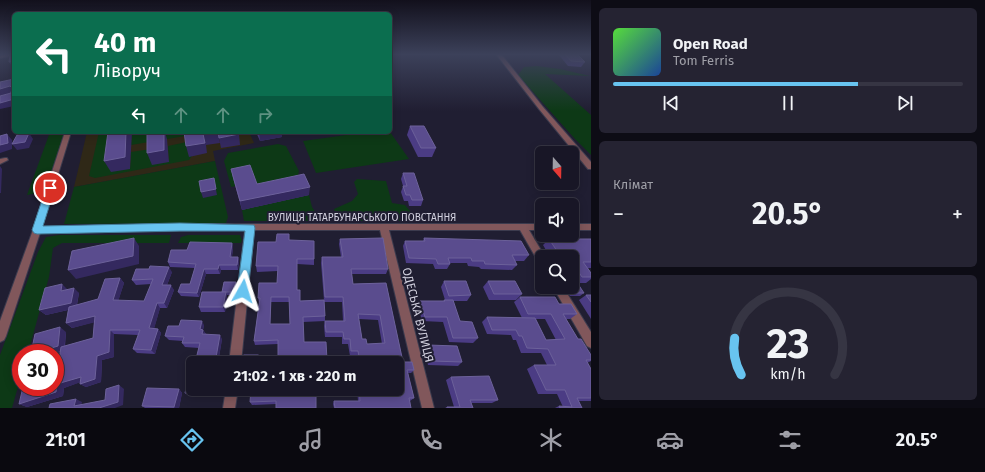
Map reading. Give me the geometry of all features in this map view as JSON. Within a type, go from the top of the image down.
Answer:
[{"type":"street","points":[[513,73],[591,167]]},
{"type":"street","points":[[0,336],[37,230],[67,134]]},
{"type":"street","name":"ВУЛИЦЯ ТАТАРБУНАРСЬКОГО ПОВСТАННЯ","points":[[37,230],[180,227],[535,227]]},
{"type":"street","points":[[522,227],[536,250]]},
{"type":"street","points":[[579,227],[591,228]]},
{"type":"street","points":[[236,356],[250,228]]},
{"type":"street","name":"ОДЕСЬКА ВУЛИЦЯ","points":[[384,228],[428,408]]},
{"type":"street","points":[[562,294],[591,342]]},
{"type":"street","points":[[230,408],[231,396]]},
{"type":"shaded area","points":[[87,134],[250,134],[254,143],[213,151],[215,161],[74,187]]},
{"type":"green space","points":[[519,73],[577,73],[590,76],[545,74],[591,115],[591,155],[575,139],[518,75]]},
{"type":"green space","points":[[49,134],[65,134],[49,191],[27,195]]},
{"type":"green space","points":[[99,134],[116,134],[130,169],[131,152],[151,149],[169,162],[168,146],[187,142],[189,156],[192,156],[189,160],[95,178],[89,176]]},
{"type":"green space","points":[[132,134],[197,134],[131,145]]},
{"type":"green space","points":[[354,134],[391,134],[409,159],[316,173],[303,141]]},
{"type":"green space","points":[[278,144],[286,146],[299,171],[298,175],[259,184],[254,182],[231,187],[224,161],[228,153]]},
{"type":"green space","points":[[215,161],[228,217],[226,223],[64,224],[74,187]]},
{"type":"green space","points":[[357,179],[386,181],[392,203],[405,205],[411,212],[413,221],[337,221],[334,209],[352,201],[358,194],[354,182]]},
{"type":"green space","points":[[309,195],[312,207],[321,221],[244,221],[242,210]]},
{"type":"green space","points":[[59,235],[171,235],[169,243],[62,243],[53,248],[49,277],[30,344],[12,344],[12,396],[15,396],[12,408],[0,408],[0,355],[38,252],[46,237]]},
{"type":"green space","points":[[188,235],[240,235],[242,240],[241,243],[178,243],[181,237]]},
{"type":"building","points":[[12,79],[12,88],[10,86],[0,89],[0,82]]},
{"type":"building","points":[[12,88],[12,100],[0,103],[0,96],[11,93]]},
{"type":"building","points":[[410,126],[424,126],[436,148],[421,148]]},
{"type":"building","points":[[7,134],[8,143],[0,145],[0,136]]},
{"type":"building","points":[[29,134],[25,142],[12,144],[17,135]]},
{"type":"building","points":[[108,134],[126,134],[125,157],[104,161]]},
{"type":"building","points":[[147,134],[164,134],[164,150],[147,153]]},
{"type":"building","points":[[184,134],[203,134],[205,143],[186,146]]},
{"type":"building","points":[[218,134],[239,134],[219,138]]},
{"type":"building","points":[[250,165],[257,184],[304,174],[310,187],[240,201],[231,169]]},
{"type":"building","points":[[403,173],[414,173],[423,200],[412,200],[410,195],[406,195],[403,186],[407,186]]},
{"type":"building","points":[[214,178],[216,189],[201,192],[199,181]]},
{"type":"building","points":[[277,234],[289,234],[289,240],[314,241],[314,259],[297,259],[297,290],[300,290],[300,301],[324,300],[325,316],[303,317],[304,342],[326,342],[327,356],[278,356],[278,340],[254,341],[260,298],[258,298],[259,283],[277,283],[278,266],[256,266],[258,242],[276,242]],"holes":[[[271,297],[289,297],[290,324],[270,324]]]},
{"type":"building","points":[[134,238],[133,256],[68,270],[72,251]]},
{"type":"building","points":[[383,238],[388,269],[351,269],[353,284],[386,283],[402,356],[359,356],[358,351],[351,351],[350,339],[344,339],[343,332],[326,332],[325,321],[345,321],[343,297],[325,297],[322,257],[343,257],[340,239]],"holes":[[[358,314],[380,315],[385,343],[367,344],[366,339],[362,339]]]},
{"type":"building","points":[[424,238],[521,241],[529,255],[512,255],[517,265],[485,264],[484,261],[472,261],[471,258],[448,258],[450,264],[438,264],[436,259],[409,258],[405,241],[425,241]]},
{"type":"building","points":[[579,239],[591,239],[591,262],[583,262],[591,273],[591,277],[582,277],[579,272],[579,250],[556,250],[551,242],[579,242]]},
{"type":"building","points":[[190,242],[232,243],[230,257],[238,257],[237,265],[219,265],[218,269],[204,269],[197,293],[178,292],[181,284],[190,284],[196,264],[168,262],[171,250],[187,250]]},
{"type":"building","points":[[150,266],[169,267],[162,285],[171,285],[164,303],[157,303],[149,328],[158,329],[151,350],[133,349],[140,330],[110,330],[109,352],[97,356],[95,379],[80,384],[81,377],[64,382],[64,346],[93,338],[95,316],[66,323],[69,307],[98,299],[105,279],[120,278],[113,300],[144,301],[153,279],[132,280],[136,269],[149,269]]},
{"type":"building","points":[[444,281],[466,281],[471,295],[449,296]]},
{"type":"building","points":[[488,281],[515,281],[522,294],[494,294]]},
{"type":"building","points":[[224,282],[236,282],[235,292],[222,292]]},
{"type":"building","points":[[62,284],[61,291],[74,288],[71,303],[39,310],[45,288]]},
{"type":"building","points":[[579,286],[584,293],[579,293]]},
{"type":"building","points":[[202,292],[226,292],[223,307],[199,307]]},
{"type":"building","points":[[586,295],[591,295],[591,302]]},
{"type":"building","points":[[520,297],[555,297],[559,304],[571,304],[577,314],[563,314],[578,339],[581,339],[591,355],[591,360],[586,360],[591,369],[591,398],[577,398],[582,408],[560,408],[559,406],[572,407],[565,390],[546,390],[534,365],[556,365],[548,349],[527,348],[522,336],[519,336],[516,330],[492,330],[487,317],[535,318],[546,340],[565,339],[551,314],[528,314]]},
{"type":"building","points":[[444,300],[453,300],[460,321],[472,322],[478,338],[453,338],[447,317],[425,317],[420,301],[445,301]]},
{"type":"building","points":[[181,320],[202,321],[200,329],[203,330],[202,334],[220,335],[216,356],[197,356],[200,343],[182,343],[184,337],[165,336],[168,326],[179,326]]},
{"type":"building","points":[[60,327],[58,344],[33,344],[35,334]]},
{"type":"building","points":[[428,345],[457,346],[462,362],[432,361]]},
{"type":"building","points":[[244,355],[258,355],[258,356]]},
{"type":"building","points":[[404,362],[412,362],[414,370],[407,370],[414,398],[409,398],[411,408],[335,408],[334,401],[360,401],[360,396],[404,396]]},
{"type":"building","points":[[489,376],[498,400],[470,400],[473,408],[447,408],[460,407],[451,377]]},
{"type":"building","points":[[119,385],[118,402],[99,408],[49,408],[50,404],[76,399],[74,406],[105,400],[106,389]]},
{"type":"building","points":[[147,388],[179,389],[174,407],[142,406]]},
{"type":"building","points":[[21,396],[44,396],[19,404]]},
{"type":"building","points":[[250,396],[316,396],[316,408],[276,408],[276,401],[250,402]]},
{"type":"route","points":[[50,188],[37,230],[180,227],[250,228],[243,291]]}]
